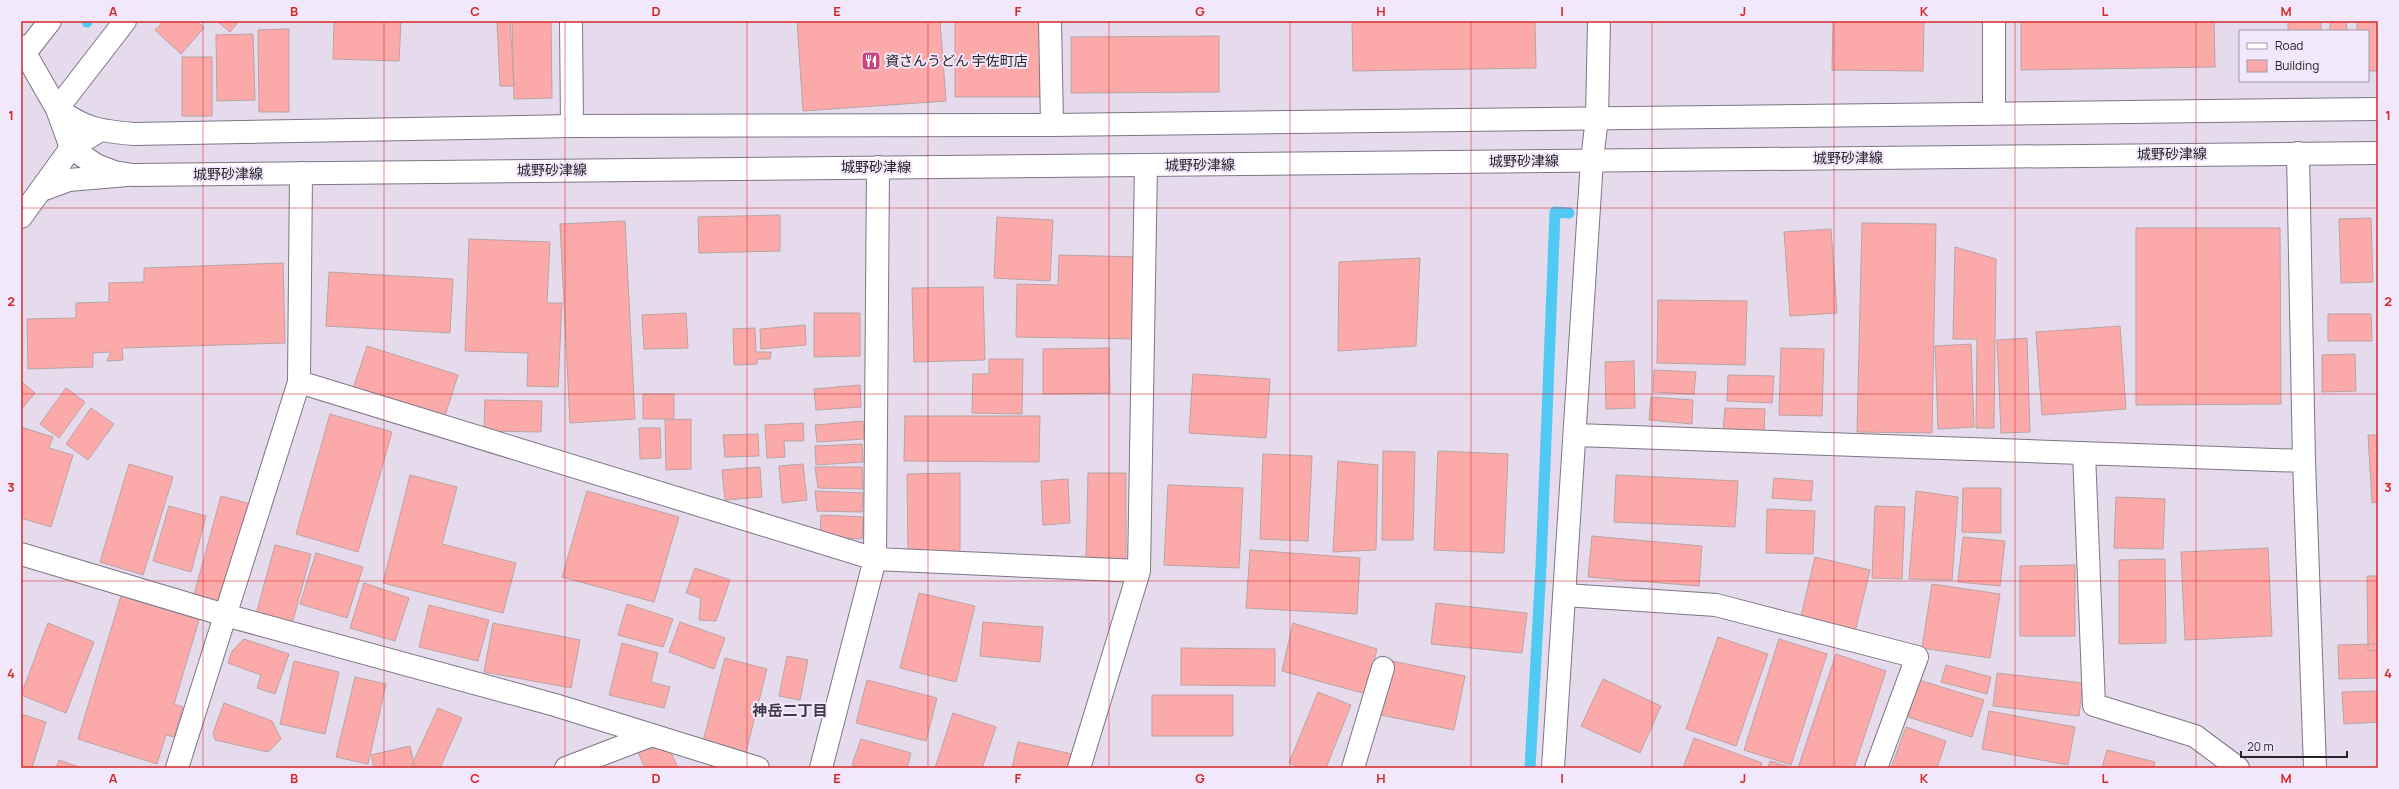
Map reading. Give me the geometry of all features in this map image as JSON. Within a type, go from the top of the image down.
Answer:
[{"type":"street","points":[[50,21],[23,50],[57,109],[71,148]]},
{"type":"street","points":[[57,109],[125,21]]},
{"type":"street","points":[[571,21],[572,126]]},
{"type":"street","points":[[1050,21],[1052,125]]},
{"type":"street","points":[[1553,768],[1576,435],[1592,160],[1597,118],[1599,21]]},
{"type":"street","points":[[1994,21],[1994,112]]},
{"type":"street","points":[[57,109],[77,123],[99,131],[134,134],[572,126],[1052,125],[1994,112],[2378,109]]},
{"type":"street","points":[[21,217],[71,148],[99,131]]},
{"type":"street","name":"城野砂津線","points":[[71,148],[96,165],[114,172],[134,175],[878,167],[1146,166],[2378,152]]},
{"type":"street","points":[[2298,153],[2304,461],[2316,768]]},
{"type":"street","points":[[1079,768],[1139,571],[1146,166]]},
{"type":"street","points":[[821,768],[875,559],[878,167]]},
{"type":"street","points":[[177,768],[299,382],[301,173]]},
{"type":"street","points":[[42,190],[69,180],[134,175]]},
{"type":"street","points":[[299,382],[875,559],[1139,571]]},
{"type":"street","points":[[1576,435],[2304,461]]},
{"type":"street","points":[[2084,453],[2094,704],[2195,736],[2238,768]]},
{"type":"street","points":[[21,554],[225,615],[555,705],[758,768]]},
{"type":"street","points":[[1565,595],[1716,605],[1917,657],[1876,768]]},
{"type":"street","points":[[1353,768],[1383,668]]},
{"type":"street","points":[[566,768],[652,735]]},
{"type":"building","points":[[164,21],[197,21],[204,28],[181,54],[155,30]]},
{"type":"building","points":[[217,21],[239,21],[230,32]]},
{"type":"building","points":[[334,21],[401,21],[399,61],[333,59]]},
{"type":"building","points":[[497,21],[510,21],[514,86],[500,86]]},
{"type":"building","points":[[512,21],[551,21],[552,98],[514,99]]},
{"type":"building","name":"資さんうどん 宇佐町店","points":[[797,21],[940,21],[946,101],[803,111]]},
{"type":"building","points":[[955,21],[1041,21],[1041,97],[955,97]]},
{"type":"building","points":[[1352,21],[1535,21],[1536,68],[1353,71]]},
{"type":"building","points":[[1833,21],[1924,21],[1923,71],[1832,70]]},
{"type":"building","points":[[2021,21],[2214,21],[2215,67],[2021,70]]},
{"type":"building","points":[[2288,21],[2321,21],[2321,30],[2288,30]]},
{"type":"building","points":[[2330,21],[2346,21],[2347,30],[2330,30]]},
{"type":"building","points":[[2357,21],[2378,21],[2378,71],[2369,71],[2369,30],[2357,30]]},
{"type":"building","points":[[289,29],[289,112],[259,112],[258,30]]},
{"type":"building","points":[[253,34],[255,100],[217,101],[216,35]]},
{"type":"building","points":[[1219,36],[1219,92],[1071,93],[1071,37]]},
{"type":"building","points":[[182,57],[212,57],[212,116],[182,116]]},
{"type":"building","points":[[780,215],[780,251],[699,253],[698,217]]},
{"type":"building","points":[[997,217],[1053,220],[1050,281],[994,278]]},
{"type":"building","points":[[2371,218],[2373,282],[2341,283],[2339,219]]},
{"type":"building","points":[[625,221],[635,419],[570,423],[560,224]]},
{"type":"building","points":[[1862,223],[1936,224],[1932,433],[1857,432]]},
{"type":"building","points":[[2136,228],[2280,228],[2281,404],[2136,405]]},
{"type":"building","points":[[1831,229],[1837,313],[1790,316],[1784,232]]},
{"type":"building","points":[[469,239],[550,242],[547,303],[562,303],[558,387],[527,386],[528,353],[465,351]]},
{"type":"building","points":[[1955,247],[1996,259],[1994,428],[1976,428],[1977,339],[1953,339]]},
{"type":"building","points":[[1059,255],[1140,257],[1137,339],[1016,337],[1017,284],[1058,285]]},
{"type":"building","points":[[1420,258],[1416,346],[1338,351],[1339,262]]},
{"type":"building","points":[[283,263],[285,343],[122,348],[123,360],[107,361],[111,352],[93,353],[93,367],[28,369],[27,319],[76,318],[76,303],[109,302],[109,283],[144,282],[144,268]]},
{"type":"building","points":[[329,272],[453,279],[450,333],[326,326]]},
{"type":"building","points":[[983,287],[985,360],[914,362],[912,288]]},
{"type":"building","points":[[1658,300],[1747,301],[1745,365],[1657,363]]},
{"type":"building","points":[[686,313],[688,348],[644,349],[642,315]]},
{"type":"building","points":[[814,313],[860,313],[860,356],[814,357]]},
{"type":"building","points":[[2328,314],[2371,314],[2372,341],[2328,341]]},
{"type":"building","points":[[805,325],[806,345],[761,349],[760,329]]},
{"type":"building","points":[[2120,326],[2126,409],[2042,415],[2036,332]]},
{"type":"building","points":[[755,328],[756,352],[771,352],[770,359],[757,359],[757,364],[734,365],[733,329]]},
{"type":"building","points":[[2027,338],[2030,432],[2001,433],[1997,340]]},
{"type":"building","points":[[1971,344],[1974,427],[1938,429],[1935,346]]},
{"type":"building","points":[[367,346],[458,375],[444,419],[353,389]]},
{"type":"building","points":[[1109,348],[1110,393],[1043,394],[1043,349]]},
{"type":"building","points":[[1781,348],[1824,349],[1822,416],[1779,415]]},
{"type":"building","points":[[2355,354],[2356,391],[2322,392],[2322,355]]},
{"type":"building","points":[[989,359],[1023,359],[1022,414],[972,413],[973,374],[989,374]]},
{"type":"building","points":[[1634,361],[1635,408],[1606,409],[1605,362]]},
{"type":"building","points":[[1654,370],[1696,372],[1694,394],[1653,392]]},
{"type":"building","points":[[1193,374],[1270,379],[1266,438],[1189,433]]},
{"type":"building","points":[[1728,375],[1774,376],[1772,403],[1727,401]]},
{"type":"building","points":[[21,381],[35,393],[21,410]]},
{"type":"building","points":[[860,385],[861,407],[816,410],[814,389]]},
{"type":"building","points":[[66,388],[85,402],[59,438],[40,424]]},
{"type":"building","points":[[643,394],[674,394],[674,419],[643,419]]},
{"type":"building","points":[[1651,397],[1693,400],[1692,424],[1649,420]]},
{"type":"building","points":[[485,400],[542,401],[541,432],[484,431]]},
{"type":"building","points":[[91,408],[114,424],[88,460],[66,444]]},
{"type":"building","points":[[1725,408],[1765,409],[1764,432],[1723,430]]},
{"type":"building","points":[[330,414],[392,432],[358,552],[296,534]]},
{"type":"building","points":[[905,416],[1040,416],[1039,462],[904,461]]},
{"type":"building","points":[[691,419],[691,469],[666,470],[665,420]]},
{"type":"building","points":[[863,421],[864,439],[817,442],[815,425]]},
{"type":"building","points":[[803,423],[804,441],[784,441],[785,457],[767,458],[765,425]]},
{"type":"building","points":[[21,427],[53,437],[49,448],[73,455],[51,527],[21,518]]},
{"type":"building","points":[[639,428],[660,428],[661,458],[640,459]]},
{"type":"building","points":[[758,434],[759,456],[725,457],[723,435]]},
{"type":"building","points":[[2368,435],[2378,435],[2378,502],[2372,503]]},
{"type":"building","points":[[862,444],[863,462],[816,465],[815,446]]},
{"type":"building","points":[[1383,451],[1415,452],[1413,540],[1382,540]]},
{"type":"building","points":[[1438,451],[1508,454],[1504,553],[1434,550]]},
{"type":"building","points":[[1263,454],[1312,456],[1308,541],[1260,539]]},
{"type":"building","points":[[1338,461],[1378,465],[1376,550],[1333,552]]},
{"type":"building","points":[[129,464],[173,477],[143,575],[100,562]]},
{"type":"building","points":[[803,464],[807,500],[782,503],[779,466]]},
{"type":"building","points":[[760,467],[762,497],[725,500],[722,470]]},
{"type":"building","points":[[815,467],[862,467],[863,489],[818,488]]},
{"type":"building","points":[[960,473],[960,553],[908,554],[907,474]]},
{"type":"building","points":[[1088,473],[1126,473],[1126,561],[1086,561]]},
{"type":"building","points":[[410,475],[457,487],[442,544],[516,563],[503,613],[383,583]]},
{"type":"building","points":[[1616,475],[1738,481],[1735,527],[1614,522]]},
{"type":"building","points":[[1774,478],[1813,481],[1811,501],[1772,498]]},
{"type":"building","points":[[1068,479],[1070,523],[1043,525],[1041,481]]},
{"type":"building","points":[[1168,485],[1243,488],[1239,568],[1164,565]]},
{"type":"building","points":[[1963,488],[2001,488],[2001,533],[1962,532]]},
{"type":"building","points":[[587,491],[679,517],[654,602],[562,577]]},
{"type":"building","points":[[815,491],[863,493],[862,512],[817,511]]},
{"type":"building","points":[[1916,491],[1958,497],[1952,580],[1909,579]]},
{"type":"building","points":[[221,496],[251,504],[224,603],[194,595]]},
{"type":"building","points":[[2116,497],[2165,499],[2163,549],[2114,548]]},
{"type":"building","points":[[169,506],[206,516],[191,572],[153,561]]},
{"type":"building","points":[[1875,506],[1905,507],[1902,579],[1872,578]]},
{"type":"building","points":[[1767,509],[1815,511],[1813,554],[1766,553]]},
{"type":"building","points":[[821,515],[863,517],[862,539],[820,537]]},
{"type":"building","points":[[1592,536],[1702,546],[1699,586],[1588,577]]},
{"type":"building","points":[[1963,537],[2005,541],[2000,586],[1958,582]]},
{"type":"building","points":[[275,545],[311,554],[292,624],[256,614]]},
{"type":"building","points":[[2268,548],[2272,636],[2185,640],[2181,552]]},
{"type":"building","points":[[1250,550],[1360,558],[1357,614],[1246,608]]},
{"type":"building","points":[[316,553],[363,567],[347,618],[300,604]]},
{"type":"building","points":[[1815,557],[1870,570],[1855,632],[1800,620]]},
{"type":"building","points":[[2165,559],[2166,643],[2119,644],[2119,560]]},
{"type":"building","points":[[2075,565],[2075,636],[2020,636],[2020,566]]},
{"type":"building","points":[[695,568],[730,580],[716,621],[699,620],[701,598],[686,593]]},
{"type":"building","points":[[2367,576],[2378,576],[2378,650],[2368,651]]},
{"type":"building","points":[[364,583],[409,598],[395,641],[350,628]]},
{"type":"building","points":[[1932,584],[2000,594],[1990,658],[1922,648]]},
{"type":"building","points":[[919,593],[975,606],[956,682],[900,668]]},
{"type":"building","points":[[121,596],[199,620],[174,704],[183,707],[174,737],[166,735],[157,764],[78,739]]},
{"type":"building","points":[[1436,603],[1527,613],[1522,653],[1431,644]]},
{"type":"building","points":[[627,604],[673,619],[663,647],[618,635]]},
{"type":"building","points":[[429,605],[489,620],[478,661],[419,647]]},
{"type":"building","points":[[680,622],[725,638],[714,669],[669,652]]},
{"type":"building","points":[[983,622],[1043,627],[1040,662],[980,656]]},
{"type":"building","points":[[48,623],[94,642],[66,713],[21,695]]},
{"type":"building","points":[[493,623],[580,640],[571,688],[484,672]]},
{"type":"building","points":[[1293,623],[1377,649],[1366,694],[1282,671]]},
{"type":"building","points":[[1718,637],[1768,654],[1736,746],[1686,729]]},
{"type":"building","points":[[244,639],[289,654],[275,694],[257,688],[261,675],[228,663],[232,651]]},
{"type":"building","points":[[1779,639],[1827,654],[1791,765],[1744,750]]},
{"type":"building","points":[[622,643],[658,653],[651,682],[670,687],[664,708],[609,695]]},
{"type":"building","points":[[2378,644],[2378,678],[2339,679],[2338,645]]},
{"type":"building","points":[[1181,648],[1275,649],[1275,686],[1181,685]]},
{"type":"building","points":[[1836,654],[1886,671],[1854,768],[1798,768]]},
{"type":"building","points":[[787,656],[808,660],[800,700],[779,696]]},
{"type":"building","points":[[725,658],[767,669],[745,756],[702,745]]},
{"type":"building","points":[[294,661],[339,672],[325,734],[280,724]]},
{"type":"building","points":[[1392,661],[1465,676],[1454,730],[1381,715]]},
{"type":"building","points":[[1946,665],[1991,677],[1987,694],[1941,682]]},
{"type":"building","points":[[1997,673],[2083,683],[2079,716],[1993,706]]},
{"type":"building","points":[[355,677],[386,684],[368,764],[336,757]]},
{"type":"building","points":[[1603,679],[1661,706],[1640,753],[1581,726]]},
{"type":"building","points":[[867,680],[937,698],[926,741],[856,723]]},
{"type":"building","points":[[1919,680],[1984,700],[1972,737],[1908,717]]},
{"type":"building","points":[[2378,691],[2378,722],[2344,724],[2342,692]]},
{"type":"building","points":[[1318,692],[1351,705],[1326,768],[1302,768],[1289,763]]},
{"type":"building","points":[[1152,695],[1233,695],[1233,736],[1152,736]]},
{"type":"building","points":[[224,703],[272,721],[281,739],[268,752],[215,740],[213,733]]},
{"type":"building","points":[[438,708],[462,718],[440,768],[411,767]]},
{"type":"building","points":[[1989,711],[2075,727],[2068,765],[1982,749]]},
{"type":"building","points":[[953,713],[996,727],[982,768],[935,768]]},
{"type":"building","points":[[21,714],[46,722],[32,768],[21,768]]},
{"type":"building","points":[[1906,727],[1946,741],[1937,768],[1891,768]]},
{"type":"building","points":[[1694,738],[1762,763],[1760,768],[1683,768]]},
{"type":"building","points":[[861,739],[911,753],[907,768],[861,768],[852,765]]},
{"type":"building","points":[[1018,742],[1072,754],[1069,768],[1012,768]]},
{"type":"building","points":[[410,746],[415,768],[374,768],[371,755]]},
{"type":"building","points":[[669,748],[678,768],[645,768],[637,750]]},
{"type":"building","points":[[2107,750],[2155,762],[2153,768],[2102,768]]},
{"type":"building","points":[[59,760],[82,768],[56,768]]},
{"type":"building","points":[[1770,761],[1793,768],[1768,768]]},
{"type":"waterway","points":[[1530,768],[1541,566],[1555,212],[1569,213]]},
{"type":"place","name":"資さんうどん 宇佐町店","points":[[871,61]]},
{"type":"district","name":"神岳二丁目","points":[[790,711]]}]
